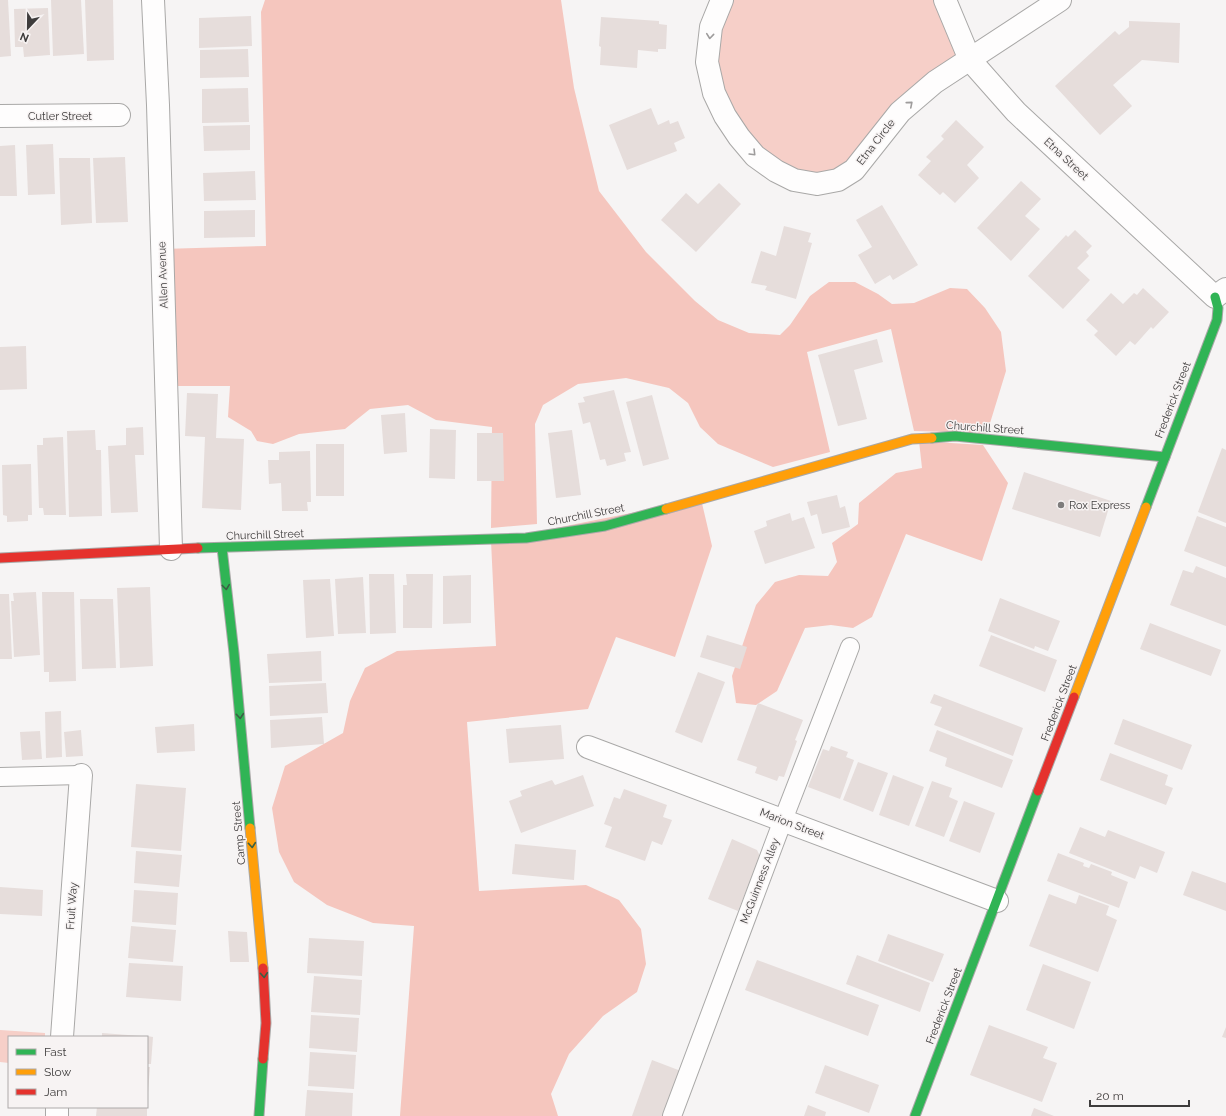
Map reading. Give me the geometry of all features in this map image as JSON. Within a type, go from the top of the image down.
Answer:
[{"type":"street","name":"Allen Avenue","points":[[153,0],[158,105],[171,549]]},
{"type":"street","name":"Etna Circle","points":[[722,0],[711,26],[707,62],[714,93],[725,116],[735,132],[755,156],[776,171],[794,180],[817,184],[838,180],[854,170],[900,112],[935,82],[1060,0]]},
{"type":"street","name":"Etna Street","points":[[945,0],[970,60],[1016,112],[1221,293]]},
{"type":"street","name":"Cutler Street","points":[[0,116],[119,115]]},
{"type":"street","name":"Frederick Street","points":[[915,1116],[1217,320],[1221,293]]},
{"type":"street","name":"Churchill Street","points":[[0,558],[171,549],[526,538],[604,526],[912,439],[955,436],[1165,457]]},
{"type":"street","name":"Camp Street","points":[[222,548],[234,653],[265,992],[266,1023],[259,1116]]},
{"type":"street","name":"Marion Street","points":[[588,747],[997,901]]},
{"type":"street","name":"Fruit Way","points":[[62,1036],[81,775]]},
{"type":"lane","name":"McGuinness Alley","points":[[672,1116],[783,820],[850,647]]},
{"type":"lane","points":[[0,777],[81,775]]},
{"type":"shaded area","points":[[265,0],[561,0],[574,88],[599,191],[646,252],[695,301],[718,320],[749,333],[780,335],[790,325],[810,296],[829,282],[855,282],[878,294],[892,304],[914,303],[950,288],[967,289],[985,308],[1001,332],[1006,371],[987,433],[914,431],[891,329],[807,352],[830,452],[773,467],[718,444],[700,427],[688,403],[669,388],[626,378],[578,384],[543,405],[535,424],[537,524],[491,528],[492,427],[436,420],[408,405],[370,409],[345,429],[299,434],[273,444],[257,441],[251,431],[228,417],[230,386],[167,386],[162,249],[266,246],[261,12]]},
{"type":"shaded area","points":[[722,0],[945,0],[970,60],[854,170],[794,180],[725,116],[711,27]]},
{"type":"shaded area","points":[[919,441],[983,445],[1008,483],[982,561],[906,534],[872,617],[853,628],[831,625],[805,628],[777,691],[756,705],[736,703],[732,676],[756,605],[775,582],[799,575],[828,576],[837,562],[832,543],[858,524],[859,503],[896,473],[922,468]]},
{"type":"shaded area","points":[[701,499],[712,546],[675,657],[616,637],[588,709],[467,722],[479,891],[586,885],[619,900],[641,929],[646,964],[637,992],[603,1016],[569,1054],[551,1094],[558,1116],[400,1116],[414,926],[373,923],[327,905],[294,882],[279,852],[272,808],[285,766],[343,733],[350,701],[365,668],[397,651],[496,646],[491,541]]},
{"type":"shaded area","points":[[0,1030],[45,1033],[45,1036],[8,1036],[8,1063],[0,1062]]},
{"type":"building","points":[[0,0],[8,0],[11,56],[0,57]]},
{"type":"building","points":[[51,0],[81,0],[84,54],[53,56]]},
{"type":"building","points":[[85,0],[113,0],[114,60],[87,61]]},
{"type":"building","points":[[48,8],[50,55],[24,57],[23,47],[15,47],[14,9]]},
{"type":"building","points":[[251,16],[252,46],[199,48],[199,18]]},
{"type":"building","points":[[601,17],[659,21],[659,24],[667,25],[666,49],[658,49],[658,52],[638,50],[637,68],[600,65],[601,47],[599,46]]},
{"type":"building","points":[[1129,21],[1180,23],[1179,63],[1142,60],[1113,85],[1132,106],[1100,135],[1055,86],[1115,31],[1119,35],[1129,27]]},
{"type":"building","points":[[248,49],[249,77],[200,78],[200,50]]},
{"type":"building","points":[[248,88],[249,122],[202,123],[202,89]]},
{"type":"building","points":[[651,108],[658,125],[669,120],[670,124],[678,121],[685,138],[674,143],[677,151],[627,170],[609,125]]},
{"type":"building","points":[[956,120],[984,147],[967,165],[979,178],[955,203],[943,192],[940,195],[918,175],[931,161],[926,157],[944,139],[941,136]]},
{"type":"building","points":[[250,125],[250,150],[204,151],[203,126]]},
{"type":"building","points":[[53,144],[55,194],[28,195],[26,145]]},
{"type":"building","points":[[15,145],[17,196],[0,196],[0,146]]},
{"type":"building","points":[[125,157],[128,222],[96,223],[93,158]]},
{"type":"building","points":[[59,158],[90,158],[92,223],[61,225]]},
{"type":"building","points":[[255,171],[256,200],[204,201],[203,173]]},
{"type":"building","points":[[1021,181],[1041,199],[1025,216],[1040,229],[1011,261],[977,228]]},
{"type":"building","points":[[719,183],[741,204],[696,252],[661,220],[686,193],[698,204]]},
{"type":"building","points":[[882,205],[918,265],[893,280],[890,275],[875,284],[858,255],[872,247],[856,220]]},
{"type":"building","points":[[255,210],[255,237],[204,238],[204,211]]},
{"type":"building","points":[[784,226],[811,233],[808,242],[812,243],[796,299],[765,290],[767,286],[751,283],[761,251],[776,256]]},
{"type":"building","points":[[1075,230],[1092,246],[1086,252],[1089,256],[1077,268],[1090,280],[1063,309],[1028,276],[1066,235],[1068,237]]},
{"type":"building","points":[[1143,288],[1169,312],[1153,329],[1151,327],[1135,345],[1130,341],[1116,356],[1094,335],[1098,331],[1086,320],[1111,293],[1123,304],[1134,293],[1137,295]]},
{"type":"building","points":[[877,339],[883,362],[854,370],[867,419],[838,426],[818,355]]},
{"type":"building","points":[[26,346],[27,389],[0,390],[0,347]]},
{"type":"building","points":[[614,390],[631,452],[624,453],[626,461],[607,466],[605,459],[600,460],[590,422],[583,424],[578,403],[585,402],[583,397]]},
{"type":"building","points":[[187,393],[218,394],[216,438],[244,439],[241,510],[202,508],[205,437],[185,436]]},
{"type":"building","points":[[652,395],[669,459],[643,466],[626,402]]},
{"type":"building","points":[[405,413],[407,452],[384,454],[381,415]]},
{"type":"building","points":[[143,427],[144,455],[135,455],[138,512],[111,513],[108,446],[126,445],[126,428]]},
{"type":"building","points":[[430,429],[456,430],[455,479],[429,478]]},
{"type":"building","points":[[95,430],[96,450],[101,450],[102,516],[69,517],[67,431]]},
{"type":"building","points":[[572,430],[581,495],[556,498],[548,433]]},
{"type":"building","points":[[477,433],[503,433],[504,481],[477,481]]},
{"type":"building","points":[[63,437],[66,515],[44,515],[43,508],[39,508],[37,445],[43,445],[43,438]]},
{"type":"building","points":[[316,444],[344,444],[344,496],[316,496]]},
{"type":"building","points":[[1222,448],[1226,450],[1226,523],[1198,512]]},
{"type":"building","points":[[310,451],[311,502],[307,502],[308,511],[282,511],[281,483],[269,484],[268,460],[279,460],[279,452]]},
{"type":"building","points":[[31,464],[32,515],[28,515],[28,521],[7,522],[7,516],[3,515],[2,465]]},
{"type":"building","name":"Rox Express","points":[[1024,472],[1111,501],[1100,537],[1012,509]]},
{"type":"building","points":[[837,495],[840,508],[845,506],[850,527],[822,534],[817,514],[811,516],[807,502]]},
{"type":"building","points":[[790,513],[792,521],[804,517],[815,548],[765,564],[754,531],[767,526],[766,521]]},
{"type":"building","points":[[1197,516],[1226,527],[1226,567],[1184,551]]},
{"type":"building","points":[[1196,566],[1226,578],[1226,626],[1170,605],[1183,570],[1193,573]]},
{"type":"building","points":[[369,574],[394,574],[396,633],[370,634]]},
{"type":"building","points":[[406,574],[433,574],[432,628],[403,628],[403,585],[407,585]]},
{"type":"building","points":[[471,575],[471,623],[443,624],[443,576]]},
{"type":"building","points":[[363,577],[366,633],[338,634],[335,579]]},
{"type":"building","points":[[330,579],[334,636],[306,638],[303,580]]},
{"type":"building","points":[[150,587],[153,666],[120,668],[117,588]]},
{"type":"building","points":[[36,592],[40,655],[14,657],[11,601],[14,601],[13,593]]},
{"type":"building","points":[[42,592],[74,592],[76,681],[49,682],[49,672],[44,672]]},
{"type":"building","points":[[0,594],[9,594],[12,659],[0,659]]},
{"type":"building","points":[[1000,598],[1060,621],[1048,651],[1035,646],[1034,649],[988,631]]},
{"type":"building","points":[[80,599],[113,599],[116,668],[82,669]]},
{"type":"building","points":[[1150,623],[1221,650],[1211,676],[1140,649]]},
{"type":"building","points":[[707,635],[747,647],[740,669],[700,657]]},
{"type":"building","points":[[991,635],[1057,660],[1045,692],[979,666]]},
{"type":"building","points":[[321,651],[322,681],[269,683],[267,654]]},
{"type":"building","points":[[698,672],[725,682],[702,743],[675,732]]},
{"type":"building","points":[[326,683],[328,713],[270,716],[269,686]]},
{"type":"building","points":[[934,694],[1023,728],[1013,756],[934,725],[942,707],[930,703]]},
{"type":"building","points":[[758,703],[803,720],[795,740],[797,741],[784,777],[779,776],[777,781],[755,773],[757,767],[737,760]]},
{"type":"building","points":[[61,711],[62,757],[46,758],[45,712]]},
{"type":"building","points":[[322,717],[324,744],[271,748],[270,720]]},
{"type":"building","points":[[1123,719],[1192,745],[1182,770],[1114,744]]},
{"type":"building","points":[[194,724],[195,751],[157,753],[155,727]]},
{"type":"building","points":[[561,725],[564,759],[509,763],[506,729]]},
{"type":"building","points":[[81,730],[83,756],[66,757],[64,732]]},
{"type":"building","points":[[937,730],[1013,760],[1002,788],[945,766],[947,758],[929,751]]},
{"type":"building","points":[[40,731],[42,759],[22,760],[20,732]]},
{"type":"building","points":[[831,746],[848,752],[846,757],[854,760],[840,799],[808,787],[823,749],[829,751]]},
{"type":"building","points":[[1110,753],[1168,775],[1165,785],[1173,788],[1166,805],[1100,780]]},
{"type":"building","points":[[858,762],[888,773],[873,812],[843,800]]},
{"type":"building","points":[[583,775],[594,806],[521,833],[509,801],[522,796],[520,791],[552,780],[555,785]]},
{"type":"building","points":[[893,775],[924,787],[909,826],[879,815]]},
{"type":"building","points":[[932,781],[952,788],[949,797],[958,801],[944,837],[915,826]]},
{"type":"building","points":[[136,784],[186,788],[181,851],[131,847]]},
{"type":"building","points":[[624,789],[667,805],[663,817],[672,820],[662,845],[652,841],[645,861],[605,847],[612,827],[604,824],[614,797],[620,799]]},
{"type":"building","points":[[964,801],[995,813],[980,853],[949,841]]},
{"type":"building","points":[[1080,827],[1105,837],[1108,830],[1165,852],[1157,873],[1140,866],[1135,879],[1069,853]]},
{"type":"building","points":[[732,839],[757,850],[760,856],[738,911],[708,899]]},
{"type":"building","points":[[515,844],[576,850],[574,880],[512,874]]},
{"type":"building","points":[[136,851],[182,855],[179,887],[134,883]]},
{"type":"building","points":[[1058,853],[1084,863],[1083,866],[1089,868],[1091,864],[1112,872],[1111,875],[1128,882],[1119,908],[1047,881]]},
{"type":"building","points":[[1192,871],[1226,883],[1226,911],[1183,895]]},
{"type":"building","points":[[0,887],[43,890],[42,916],[0,914]]},
{"type":"building","points":[[134,890],[178,893],[176,925],[132,922]]},
{"type":"building","points":[[1049,894],[1076,904],[1079,895],[1109,906],[1106,915],[1117,920],[1098,972],[1029,946]]},
{"type":"building","points":[[131,926],[176,930],[173,962],[128,958]]},
{"type":"building","points":[[228,931],[247,932],[249,962],[230,962]]},
{"type":"building","points":[[888,934],[944,954],[933,982],[878,961]]},
{"type":"building","points":[[309,938],[364,941],[362,976],[307,973]]},
{"type":"building","points":[[857,955],[930,983],[920,1012],[846,984]]},
{"type":"building","points":[[757,960],[879,1005],[868,1036],[745,990]]},
{"type":"building","points":[[129,963],[183,966],[181,1001],[126,997]]},
{"type":"building","points":[[1043,964],[1091,982],[1074,1029],[1026,1010]]},
{"type":"building","points":[[314,976],[362,980],[360,1015],[311,1012]]},
{"type":"building","points":[[311,1015],[359,1018],[357,1052],[309,1048]]},
{"type":"building","points":[[989,1025],[1048,1047],[1043,1058],[1057,1063],[1042,1102],[970,1075]]},
{"type":"building","points":[[1226,1027],[1226,1038],[1222,1037]]},
{"type":"building","points":[[102,1033],[141,1036],[102,1036]]},
{"type":"building","points":[[148,1036],[153,1037],[151,1064],[148,1064]]},
{"type":"building","points":[[310,1052],[356,1055],[354,1089],[308,1086]]},
{"type":"building","points":[[652,1060],[681,1071],[665,1116],[632,1116]]},
{"type":"building","points":[[825,1065],[879,1085],[869,1113],[815,1093]]},
{"type":"building","points":[[148,1067],[150,1067],[148,1092]]},
{"type":"building","points":[[307,1090],[353,1093],[352,1116],[305,1116]]},
{"type":"building","points":[[808,1105],[826,1112],[825,1116],[804,1116]]},
{"type":"building","points":[[97,1108],[147,1108],[147,1116],[96,1116]]},
{"type":"building","points":[[1034,1108],[1054,1116],[1031,1116]]},
{"type":"traffic: fast","points":[[1146,507],[1217,320],[1218,308],[1215,297]]},
{"type":"traffic: fast","points":[[932,438],[955,436],[1165,457]]},
{"type":"traffic: fast","points":[[198,548],[526,538],[605,526],[666,509]]},
{"type":"traffic: fast","points":[[222,548],[234,653],[250,828]]},
{"type":"traffic: fast","points":[[915,1116],[1038,791]]},
{"type":"traffic: fast","points":[[259,1116],[263,1059]]},
{"type":"traffic: slow","points":[[666,509],[912,439],[932,438]]},
{"type":"traffic: slow","points":[[1074,697],[1146,507]]},
{"type":"traffic: slow","points":[[250,828],[263,968]]},
{"type":"traffic: jam","points":[[0,558],[198,548]]},
{"type":"traffic: jam","points":[[1038,791],[1074,697]]},
{"type":"traffic: jam","points":[[263,968],[266,1023],[263,1059]]},
{"type":"place","name":"Rox Express","points":[[1061,505]]}]
